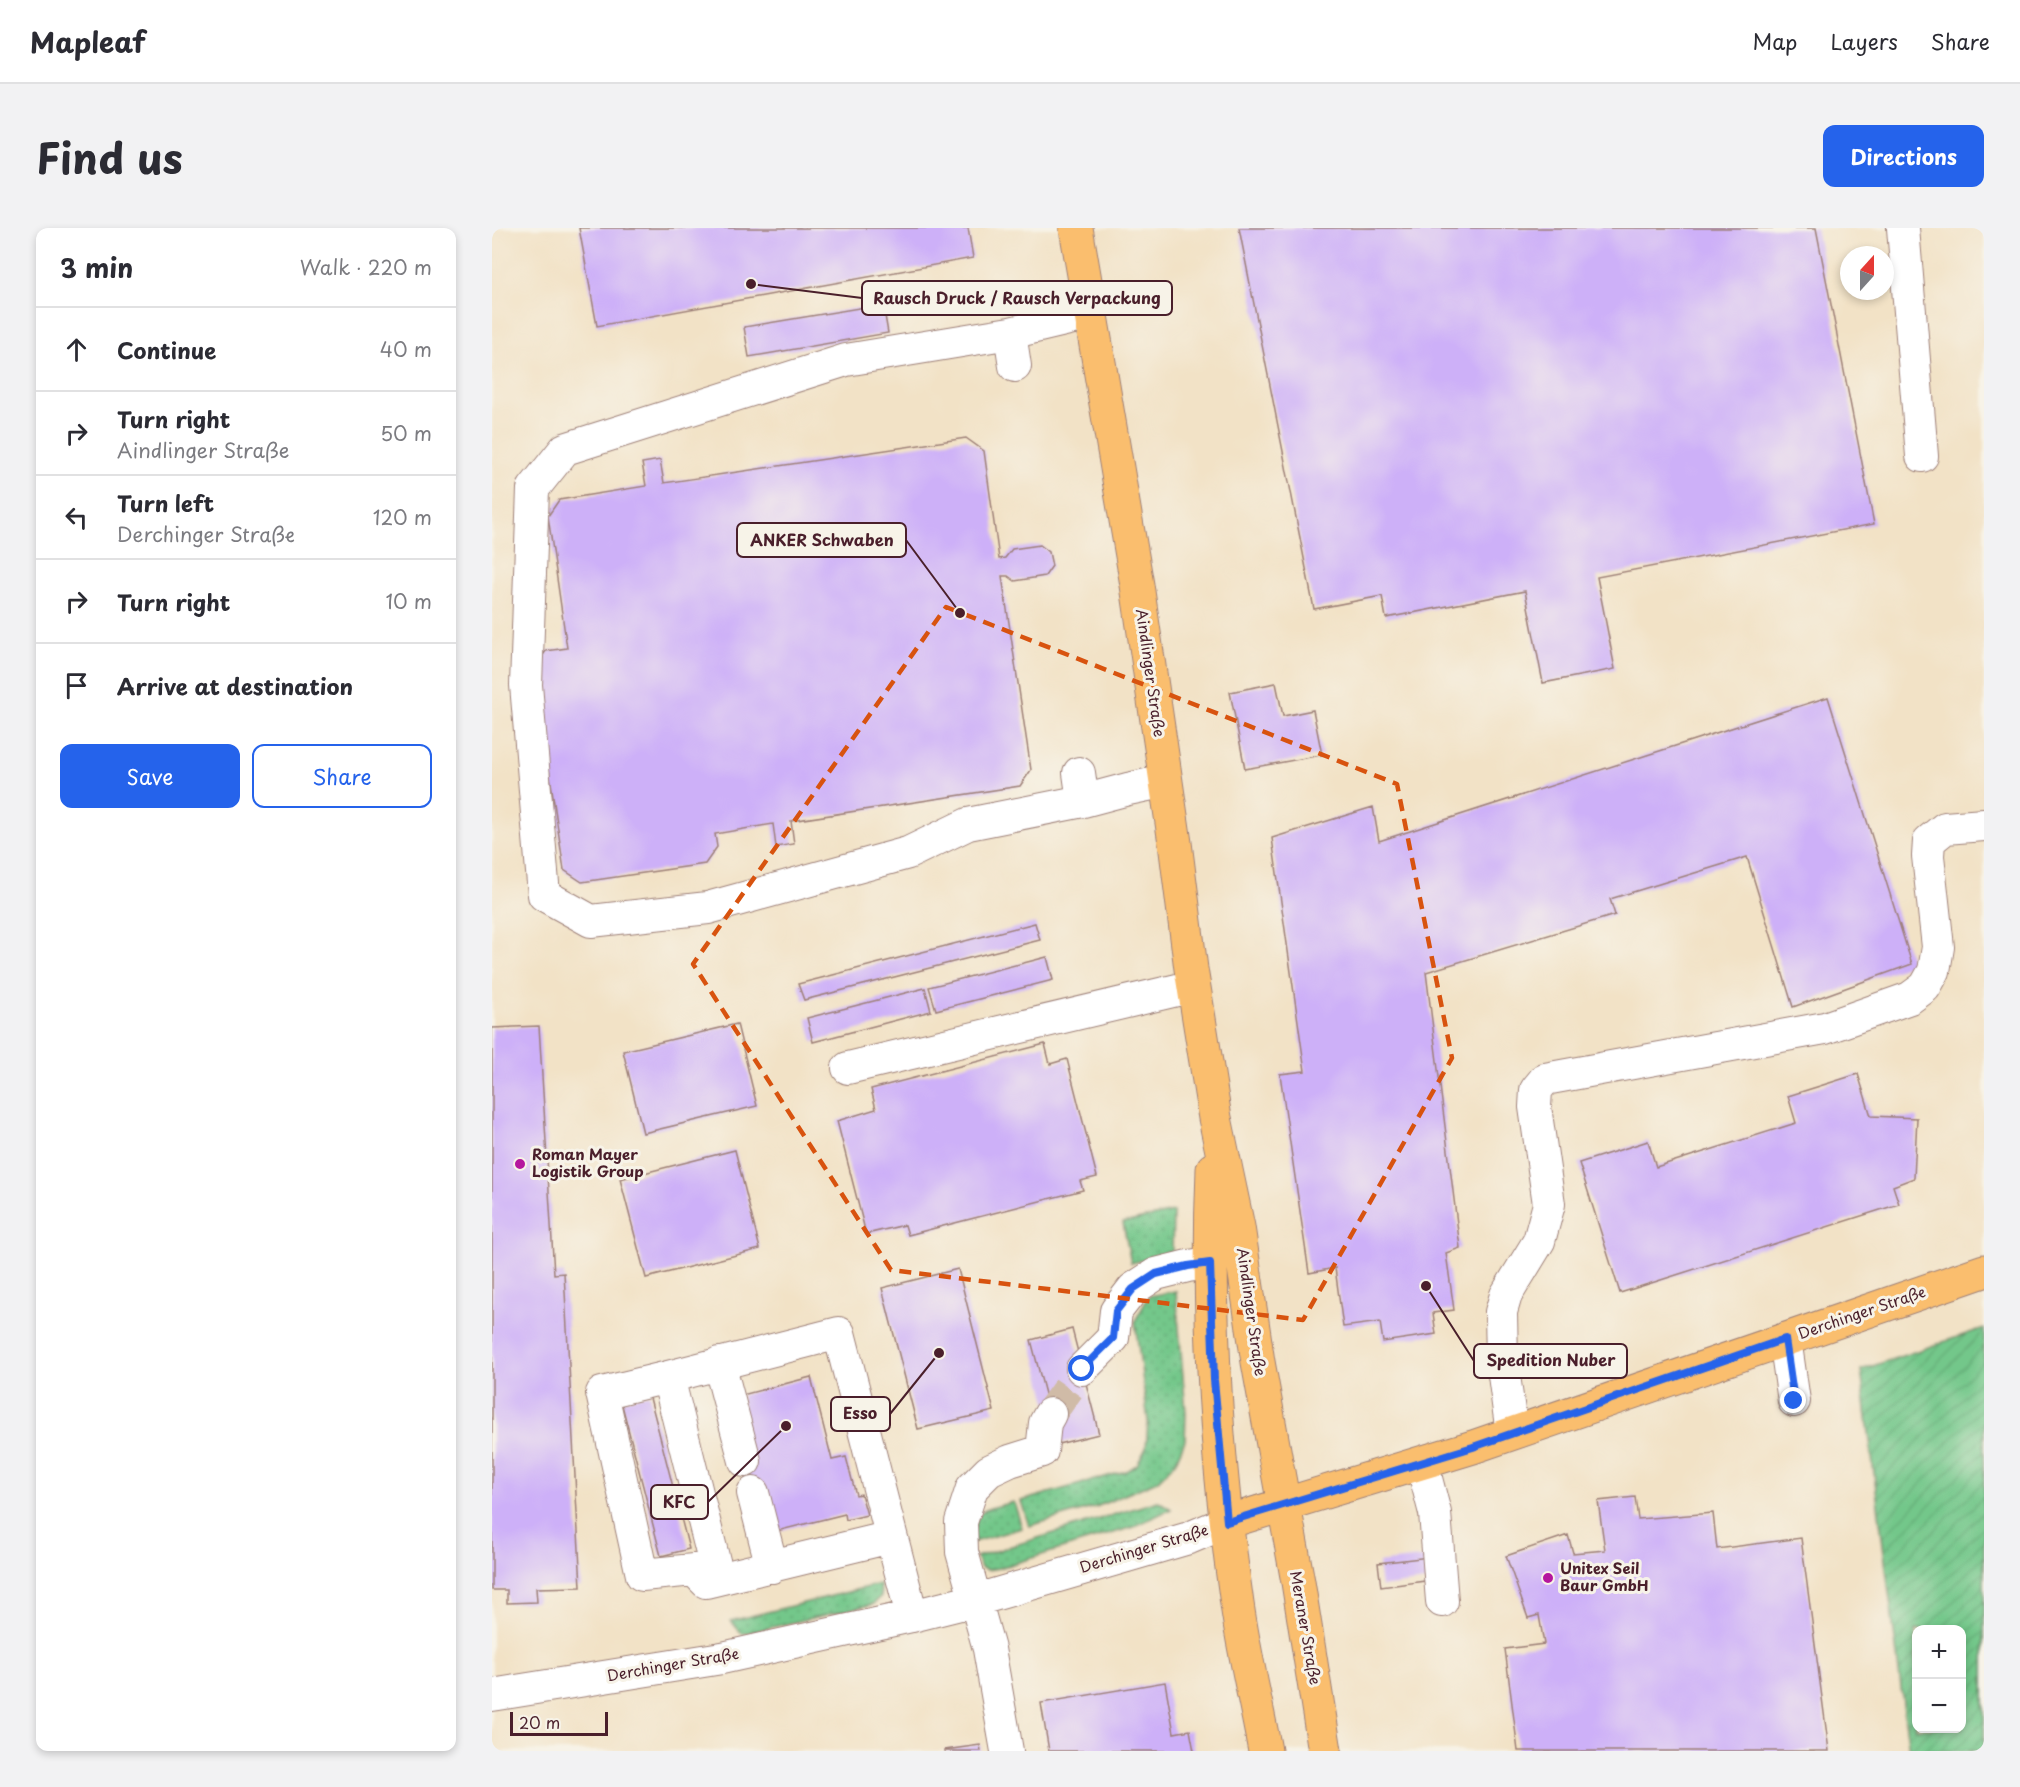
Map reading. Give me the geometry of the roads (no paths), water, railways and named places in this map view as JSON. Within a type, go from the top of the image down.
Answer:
[{"type":"main road","name":"Aindlinger Straße","points":[[1076,228],[1137,585],[1215,1119],[1238,1227],[1283,1506]]},
{"type":"main road","name":"Aindlinger Straße","points":[[1215,1119],[1210,1263],[1214,1380],[1227,1522]]},
{"type":"main road","name":"Derchinger Straße","points":[[1227,1522],[1422,1463],[1984,1271]]},
{"type":"main road","name":"Meraner Straße","points":[[1283,1506],[1298,1582],[1325,1751]]},
{"type":"main road","points":[[1227,1522],[1239,1618],[1265,1751]]},
{"type":"street","points":[[1904,228],[1922,456]]},
{"type":"street","points":[[1090,314],[1010,333],[846,360],[565,449],[533,489],[526,685],[544,895],[591,921],[708,908],[908,853],[968,824],[1081,787],[1128,789],[1166,781]]},
{"type":"street","points":[[1010,333],[1015,366]]},
{"type":"street","points":[[1512,1433],[1502,1361],[1501,1312],[1506,1295],[1539,1241],[1549,1204],[1535,1107],[1536,1090],[1545,1079],[1825,1028],[1910,998],[1925,987],[1934,971],[1938,947],[1928,856],[1929,842],[1945,828],[1984,825]]},
{"type":"street","points":[[848,1068],[1194,986]]},
{"type":"street","points":[[1082,1369],[1113,1338],[1116,1311],[1133,1289],[1156,1274],[1210,1263]]},
{"type":"street","points":[[706,1582],[694,1570],[642,1575],[602,1393],[839,1333],[912,1616]]},
{"type":"street","points":[[1785,1339],[1794,1401]]},
{"type":"street","points":[[719,1363],[745,1461]]},
{"type":"street","points":[[668,1377],[715,1565],[706,1582]]},
{"type":"street","points":[[1006,1751],[989,1649],[962,1552],[961,1522],[972,1488],[989,1471],[1010,1461],[1042,1452],[1045,1423],[1050,1414]]},
{"type":"street","points":[[1422,1463],[1435,1513],[1442,1601]]},
{"type":"street","points":[[753,1493],[772,1567]]},
{"type":"street","name":"Derchinger Straße","points":[[492,1695],[722,1658],[912,1616],[976,1600],[1189,1538],[1227,1522]]},
{"type":"street","points":[[706,1582],[891,1537]]},
{"type":"tunnel","points":[[1050,1414],[1082,1369]]},
{"type":"place","name":"Rausch Druck / Rausch Verpackung","points":[[751,284]]},
{"type":"place","name":"ANKER Schwaben","points":[[960,613]]},
{"type":"place","name":"Roman Mayer Logistik Group","points":[[520,1164]]},
{"type":"place","name":"Spedition Nuber","points":[[1426,1286]]},
{"type":"place","name":"Esso","points":[[939,1353]]},
{"type":"place","name":"KFC","points":[[786,1426]]},
{"type":"place","name":"Unitex Seil Baur GmbH","points":[[1548,1578]]}]
